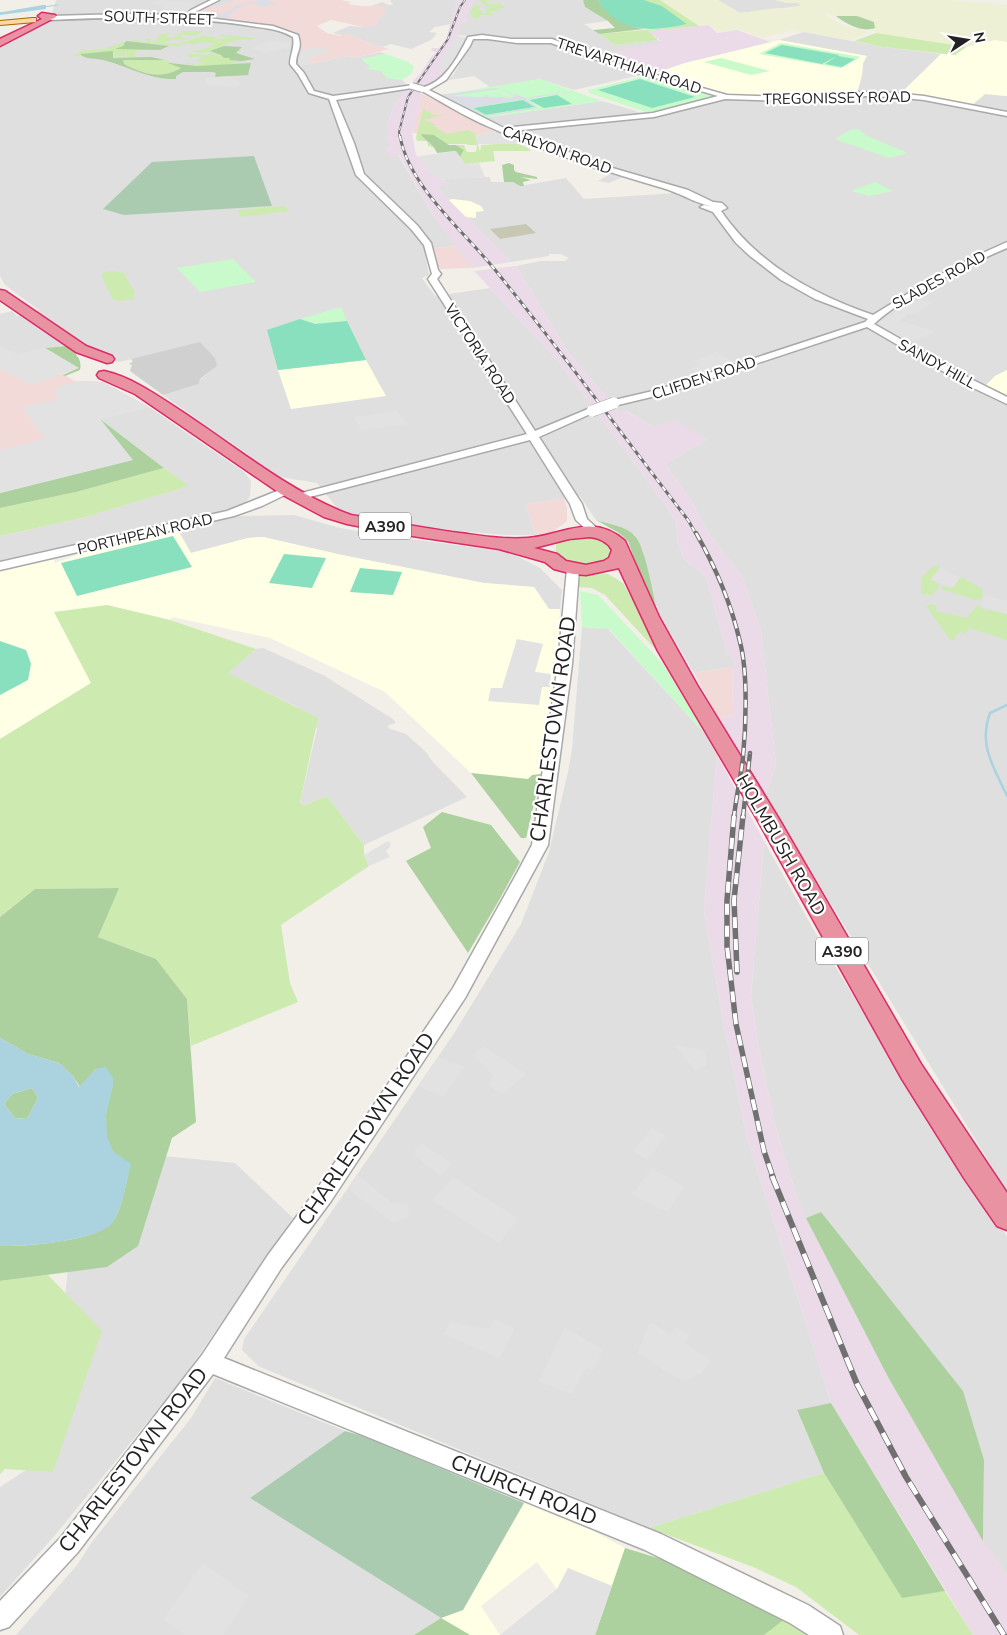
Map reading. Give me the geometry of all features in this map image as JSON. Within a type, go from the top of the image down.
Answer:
[{"type":"highway","points":[[0,44],[41,18]]},
{"type":"highway","name":"A390","points":[[0,294],[81,349],[118,365],[140,391]]},
{"type":"highway","points":[[81,349],[88,368],[118,365]]},
{"type":"highway","name":"A390","points":[[104,375],[118,365]]},
{"type":"highway","name":"A390","points":[[88,368],[140,391],[170,412],[192,431],[322,514],[370,528],[441,539],[501,544],[551,558],[573,569],[600,569],[613,572],[621,576],[640,597]]},
{"type":"highway","name":"A390","points":[[501,544],[534,542],[564,534],[595,532],[616,541],[640,597]]},
{"type":"highway","points":[[551,558],[548,552],[549,546],[554,540],[564,534]]},
{"type":"highway","points":[[600,569],[617,561],[621,550]]},
{"type":"highway","name":"HOLMBUSH ROAD","points":[[640,597],[694,696],[768,819],[891,1037],[942,1120],[1007,1217]]},
{"type":"main road","points":[[0,23],[41,18]]},
{"type":"street","points":[[189,16],[193,11],[216,0]]},
{"type":"street","name":"SOUTH STREET","points":[[41,18],[189,16],[286,31],[294,34],[298,40],[293,64],[302,73],[308,89],[320,95],[333,98]]},
{"type":"street","name":"TREVARTHIAN ROAD","points":[[422,90],[444,79],[467,46],[470,38],[473,37],[516,41],[542,39],[552,41],[616,65],[725,97]]},
{"type":"street","name":"CARLYON ROAD","points":[[333,98],[378,92],[410,85],[488,124],[606,169],[685,192],[713,207],[738,240]]},
{"type":"street","name":"TREGONISSEY ROAD","points":[[725,97],[788,99],[862,94],[903,95],[1007,114]]},
{"type":"street","points":[[504,130],[654,115],[725,97]]},
{"type":"street","name":"VICTORIA ROAD","points":[[333,98],[332,101],[350,143],[351,152],[360,175],[414,227],[428,244],[434,270],[437,274],[432,280],[533,436]]},
{"type":"street","name":"SANDY HILL","points":[[738,240],[775,271],[816,297],[871,321],[966,381],[1007,401]]},
{"type":"street","name":"SLADES ROAD","points":[[871,321],[976,259],[1007,245]]},
{"type":"street","name":"CLIFDEN ROAD","points":[[533,436],[614,403],[660,392],[871,321]]},
{"type":"street","points":[[533,436],[576,504],[586,526],[595,532]]},
{"type":"street","name":"PORTHPEAN ROAD","points":[[0,566],[230,514],[288,493],[533,436]]},
{"type":"street","points":[[564,534],[572,527],[579,514]]},
{"type":"street","name":"CHARLESTOWN ROAD","points":[[0,1618],[70,1544],[209,1362],[275,1260],[324,1195],[459,993],[540,845],[565,664],[573,569]]},
{"type":"street","name":"CHURCH ROAD","points":[[209,1362],[653,1542],[799,1614],[832,1635]]},
{"type":"shaded area","points":[[56,0],[238,0],[216,7],[206,6],[229,20],[272,27],[296,34],[301,40],[303,51],[299,56],[300,66],[349,56],[355,58],[380,52],[386,54],[362,59],[381,71],[387,78],[402,80],[410,88],[395,103],[387,125],[387,137],[391,148],[385,149],[399,156],[433,215],[457,246],[424,249],[429,275],[422,278],[435,296],[490,288],[559,362],[667,507],[676,522],[678,545],[684,559],[706,577],[728,655],[733,656],[735,665],[694,673],[657,610],[643,551],[636,536],[625,529],[596,520],[580,496],[526,504],[535,535],[506,535],[435,529],[347,513],[338,509],[317,483],[280,477],[163,395],[199,384],[200,380],[217,366],[200,343],[119,362],[74,345],[45,348],[18,355],[0,346],[0,314],[12,311],[17,316],[39,310],[5,285],[0,276],[0,47],[59,16],[52,13]]},
{"type":"shaded area","points":[[161,0],[198,1],[191,4],[196,6],[185,11],[161,8],[164,5],[149,4]]},
{"type":"shaded area","points":[[238,0],[341,0],[351,2],[348,4],[362,6],[384,6],[387,10],[377,21],[377,26],[364,27],[331,20],[317,26],[327,33],[341,36],[348,34],[389,49],[355,58],[349,56],[342,57],[300,66],[298,59],[302,51],[302,44],[296,33],[272,27],[192,15],[206,6],[216,7]]},
{"type":"shaded area","points":[[267,0],[276,4],[261,7],[253,3],[246,4],[230,13],[232,14],[226,18],[237,19],[232,20],[198,15],[204,11],[209,12],[206,14],[214,15],[225,13],[239,4],[217,2],[240,4]]},
{"type":"shaded area","points":[[390,0],[459,0],[451,24],[435,27],[429,32],[437,33],[431,40],[411,49],[391,44],[383,47],[348,34],[343,36],[333,33],[349,26],[366,27],[377,21],[384,12],[379,7],[371,6],[382,2],[389,5],[393,4]]},
{"type":"shaded area","points":[[459,0],[474,0],[466,13],[468,22],[461,22],[457,36],[466,38],[467,44],[444,76],[426,85],[419,91],[422,94],[412,133],[416,155],[421,158],[427,171],[449,184],[437,187],[511,262],[472,268],[433,215],[400,156],[392,157],[384,149],[391,148],[387,137],[387,125],[395,103],[406,89],[410,88],[436,52],[431,51],[432,48],[439,48],[446,40],[455,5]]},
{"type":"shaded area","points":[[474,0],[583,0],[585,7],[608,21],[584,24],[615,45],[658,40],[665,43],[623,50],[597,57],[554,40],[517,40],[457,35],[461,22]]},
{"type":"shaded area","points":[[660,0],[718,0],[740,13],[778,8],[790,9],[790,7],[801,6],[798,3],[775,0],[948,0],[1007,5],[1007,42],[995,40],[966,47],[908,39],[876,33],[878,32],[870,30],[874,30],[874,22],[857,16],[836,16],[826,13],[824,14],[844,26],[869,32],[850,40],[793,30],[761,38],[738,29],[718,32],[710,25],[699,26]]},
{"type":"shaded area","points":[[718,0],[775,0],[798,3],[802,6],[740,13]]},
{"type":"shaded area","points":[[709,25],[717,33],[737,30],[773,43],[685,63],[653,74],[597,57],[623,51],[621,50],[664,43],[647,31]]},
{"type":"shaded area","points":[[804,32],[883,47],[941,54],[899,95],[969,108],[985,94],[1007,96],[1007,1191],[765,796],[776,765],[761,631],[742,576],[709,534],[692,502],[665,464],[708,439],[653,427],[626,411],[620,413],[568,352],[516,266],[541,261],[564,261],[569,258],[561,254],[549,254],[549,256],[511,262],[436,186],[449,184],[442,180],[456,178],[490,177],[491,182],[513,182],[520,186],[566,178],[584,199],[676,193],[625,176],[609,183],[598,181],[612,173],[600,173],[563,155],[570,152],[514,132],[508,127],[483,118],[602,101],[649,117],[694,104],[857,93],[863,63],[867,56],[779,40]]},
{"type":"shaded area","points":[[457,36],[466,38],[467,44],[448,70],[436,69]]},
{"type":"shaded area","points":[[473,39],[550,42],[645,74],[574,90],[540,79],[491,88],[474,76],[442,81],[453,76]]},
{"type":"shaded area","points":[[779,40],[867,56],[863,63],[857,93],[801,97],[743,96],[691,86],[653,74],[685,63]]},
{"type":"shaded area","points":[[995,40],[1007,42],[1007,96],[985,94],[972,105],[901,93],[941,54],[955,55],[966,47]]},
{"type":"shaded area","points":[[269,41],[288,43],[295,41],[293,50],[284,48],[266,53],[252,48]]},
{"type":"shaded area","points":[[311,47],[322,48],[330,52],[307,59],[313,62],[300,66],[298,59],[300,53]]},
{"type":"shaded area","points":[[230,76],[242,83],[237,87],[206,85],[205,78]]},
{"type":"shaded area","points":[[496,88],[526,98],[578,91],[526,99],[538,108],[487,116],[465,109],[465,106],[440,95]],"holes":[[[498,89],[516,96],[509,98],[487,97],[489,94],[483,97],[450,96]],[[523,100],[535,107],[485,115],[472,108]]]},
{"type":"shaded area","points":[[422,94],[495,132],[476,135],[412,133]]},
{"type":"shaded area","points":[[495,132],[519,139],[516,144],[477,144],[476,135]]},
{"type":"shaded area","points":[[456,151],[465,164],[479,163],[485,177],[442,180],[427,171],[420,156]]},
{"type":"shaded area","points":[[254,156],[272,206],[124,215],[103,209],[152,162]]},
{"type":"shaded area","points":[[449,200],[470,201],[481,206],[484,211],[476,212],[476,218],[466,217]]},
{"type":"shaded area","points":[[526,224],[536,233],[500,239],[490,229]]},
{"type":"shaded area","points":[[457,246],[472,268],[441,269],[438,266],[434,248]]},
{"type":"shaded area","points":[[516,266],[568,352],[620,413],[625,411],[653,427],[674,420],[708,439],[665,464],[692,502],[709,534],[742,576],[761,631],[776,765],[765,796],[719,718],[733,716],[732,667],[735,665],[733,657],[728,655],[706,577],[684,559],[678,545],[676,522],[667,507],[559,362],[474,271]]},
{"type":"shaded area","points":[[923,300],[933,303],[914,314],[910,313],[898,322],[904,322],[936,332],[933,334],[928,334],[927,337],[914,341],[910,339],[906,341],[877,326],[878,323],[909,304]]},
{"type":"shaded area","points":[[200,342],[215,358],[217,366],[200,379],[199,384],[163,395],[130,371],[132,365],[129,364],[133,361],[131,359]]},
{"type":"shaded area","points":[[0,346],[18,355],[45,348],[64,375],[75,381],[103,382],[149,407],[100,419],[133,460],[0,493]]},
{"type":"shaded area","points":[[0,346],[18,355],[45,348],[79,368],[32,385],[0,369]]},
{"type":"shaded area","points":[[716,352],[737,364],[701,375],[690,368],[701,365],[694,361]]},
{"type":"shaded area","points":[[366,360],[386,396],[291,409],[278,370]]},
{"type":"shaded area","points":[[1007,370],[1007,395],[986,385],[995,376]]},
{"type":"shaded area","points":[[75,382],[103,382],[149,407],[100,419],[133,460],[0,493],[0,450],[45,439],[22,407],[57,400],[55,388]]},
{"type":"shaded area","points":[[149,407],[244,472],[251,481],[250,496],[246,502],[231,509],[239,516],[294,515],[340,528],[509,552],[540,568],[562,590],[560,609],[549,609],[534,587],[484,583],[342,555],[263,537],[248,538],[191,553],[176,528],[0,562],[0,536],[82,518],[188,486],[100,419]]},
{"type":"shaded area","points":[[397,411],[408,424],[360,430],[354,417]]},
{"type":"shaded area","points":[[564,498],[567,508],[567,521],[553,532],[535,535],[526,504]]},
{"type":"shaded area","points":[[178,530],[191,553],[248,538],[263,537],[342,555],[484,583],[534,587],[549,609],[560,609],[557,675],[541,774],[536,774],[528,779],[471,773],[385,692],[270,638],[172,617],[170,620],[107,605],[91,683],[0,739],[0,571],[53,559],[55,563],[82,553]]},
{"type":"shaded area","points":[[941,568],[960,578],[953,587],[930,580]]},
{"type":"shaded area","points":[[986,595],[1007,601],[1007,614],[981,606]]},
{"type":"shaded area","points":[[582,627],[608,629],[707,736],[717,755],[704,911],[722,1015],[747,1138],[831,1403],[797,1411],[824,1473],[649,1528],[258,1366],[242,1350],[244,1339],[453,1035],[521,924],[549,852],[568,772],[572,749]]},
{"type":"shaded area","points":[[517,639],[543,644],[535,672],[551,674],[550,687],[542,687],[539,705],[488,701],[491,688],[502,688]]},
{"type":"shaded area","points":[[263,648],[323,675],[393,719],[396,723],[389,725],[388,728],[406,734],[426,752],[432,761],[467,797],[364,845],[327,796],[305,805],[300,803],[317,729],[297,707],[227,673],[256,649]]},
{"type":"shaded area","points":[[732,667],[733,716],[719,718],[694,673]]},
{"type":"shaded area","points":[[717,755],[764,841],[751,996],[757,1038],[774,1121],[797,1198],[888,1377],[983,1540],[1007,1575],[1007,1635],[973,1635],[831,1403],[747,1138],[722,1015],[704,911]]},
{"type":"shaded area","points":[[388,841],[391,844],[386,851],[390,857],[369,866],[364,855]]},
{"type":"shaded area","points":[[764,841],[820,941],[928,1120],[1007,1236],[1007,1575],[983,1541],[984,1460],[821,1212],[806,1218],[797,1198],[774,1121],[757,1038],[751,996]]},
{"type":"shaded area","points":[[483,1046],[526,1074],[502,1094],[489,1086],[493,1076],[474,1054]]},
{"type":"shaded area","points":[[675,1046],[705,1050],[707,1065],[696,1071]]},
{"type":"shaded area","points":[[438,1057],[464,1067],[443,1097],[418,1086]]},
{"type":"shaded area","points":[[652,1128],[666,1136],[647,1160],[633,1151]]},
{"type":"shaded area","points":[[422,1143],[452,1164],[440,1176],[415,1156],[414,1150]]},
{"type":"shaded area","points":[[153,1155],[235,1163],[293,1218],[184,1377],[56,1534],[0,1597],[0,1487],[49,1455],[69,1257]]},
{"type":"shaded area","points":[[652,1168],[685,1187],[668,1211],[655,1207],[632,1194]]},
{"type":"shaded area","points":[[358,1175],[392,1203],[408,1204],[409,1216],[393,1223],[352,1192],[349,1187]]},
{"type":"shaded area","points":[[453,1177],[518,1219],[499,1243],[432,1200]]},
{"type":"shaded area","points":[[494,1319],[515,1329],[499,1358],[443,1334],[450,1322],[490,1329]]},
{"type":"shaded area","points":[[653,1323],[670,1335],[676,1327],[690,1335],[685,1343],[710,1360],[702,1373],[684,1381],[667,1373],[649,1359],[637,1354],[649,1325]]},
{"type":"shaded area","points":[[565,1327],[603,1350],[593,1371],[586,1368],[572,1394],[539,1381]]},
{"type":"shaded area","points":[[215,1378],[345,1431],[250,1498],[441,1618],[414,1635],[16,1635],[77,1565],[92,1542],[191,1418]]},
{"type":"shaded area","points":[[345,1431],[363,1436],[524,1503],[463,1610],[441,1618],[250,1498]]},
{"type":"shaded area","points":[[524,1503],[591,1530],[625,1548],[612,1586],[568,1568],[557,1589],[537,1562],[481,1606],[500,1635],[470,1635],[441,1618],[463,1610]]},
{"type":"shaded area","points":[[203,1563],[249,1596],[223,1635],[185,1635],[163,1619]]},
{"type":"shaded area","points":[[568,1568],[612,1586],[595,1635],[500,1635],[557,1589]]},
{"type":"green space","points":[[480,0],[501,0],[485,1],[488,4],[501,4],[506,8],[490,11],[494,15],[479,15],[481,17],[474,19],[470,13],[475,4],[481,6],[478,9],[484,14],[488,10],[485,7],[498,8],[483,5]]},
{"type":"green space","points":[[583,0],[598,0],[607,11],[618,19],[631,26],[644,29],[599,34],[593,30],[615,28],[608,21],[585,7]]},
{"type":"green space","points":[[598,0],[644,0],[662,6],[687,24],[649,29],[637,28],[626,25],[616,19],[606,11]]},
{"type":"green space","points":[[644,0],[660,0],[699,26],[648,31],[658,40],[615,45],[599,34],[668,28],[687,24],[662,6]]},
{"type":"green space","points":[[836,16],[857,16],[874,22],[875,28],[860,29],[849,25]]},
{"type":"green space","points":[[184,31],[204,31],[195,36],[178,36],[191,38],[164,43],[178,44],[202,36],[217,37],[215,40],[228,38],[219,36],[222,35],[255,38],[234,41],[209,52],[189,52],[215,44],[202,42],[193,45],[189,43],[179,46],[182,47],[130,41],[139,39],[138,41],[146,42],[147,40],[143,39],[151,39],[150,42],[156,42],[160,40],[155,39],[162,34],[170,33],[166,38],[172,38]]},
{"type":"green space","points":[[876,33],[966,47],[955,55],[883,47],[854,41]]},
{"type":"green space","points":[[126,41],[124,45],[116,49],[150,49],[136,51],[135,57],[157,58],[127,57],[126,50],[125,56],[114,57],[114,52],[111,51],[80,54],[84,57],[73,55],[83,50],[104,49]]},
{"type":"green space","points":[[126,41],[169,46],[160,50],[115,49],[123,46]]},
{"type":"green space","points":[[781,43],[861,57],[841,68],[759,54]]},
{"type":"green space","points":[[782,45],[855,59],[842,67],[825,64],[837,56],[822,64],[765,53]]},
{"type":"green space","points":[[224,46],[242,47],[236,53],[255,59],[228,63],[240,61],[229,60],[230,58],[224,58],[210,51]]},
{"type":"green space","points":[[113,51],[113,58],[151,57],[165,60],[123,60],[124,64],[131,68],[159,75],[174,72],[181,68],[168,63],[196,66],[251,63],[248,75],[215,77],[216,73],[213,72],[183,72],[176,76],[176,79],[166,79],[148,75],[103,60],[88,58],[80,54]]},
{"type":"green space","points":[[186,53],[204,55],[214,53],[231,58],[229,60],[234,60],[234,63],[246,61],[230,64],[213,65],[181,63],[207,64],[197,61],[202,56],[190,58]]},
{"type":"green space","points":[[386,54],[408,62],[414,67],[411,74],[402,80],[387,78],[381,71],[365,69],[371,67],[361,59]]},
{"type":"green space","points":[[721,58],[770,71],[751,75],[704,62]]},
{"type":"green space","points":[[122,60],[165,60],[182,68],[175,72],[160,75],[145,73],[131,68],[124,64]]},
{"type":"green space","points":[[649,75],[714,97],[649,113],[589,93],[588,90]]},
{"type":"green space","points":[[540,79],[602,101],[483,118],[440,95]]},
{"type":"green space","points":[[640,79],[695,97],[652,108],[598,90]]},
{"type":"green space","points":[[557,95],[572,104],[544,108],[529,100]]},
{"type":"green space","points":[[427,96],[424,109],[428,112],[435,111],[430,112],[433,115],[446,114],[424,120],[436,125],[433,126],[447,134],[467,130],[475,133],[480,152],[481,145],[508,144],[521,145],[531,151],[493,151],[495,161],[465,164],[460,157],[464,150],[456,145],[464,145],[467,152],[476,152],[477,145],[447,144],[434,135],[423,138],[427,141],[417,141],[416,137]]},
{"type":"green space","points":[[523,100],[535,107],[486,115],[473,108]]},
{"type":"green space","points":[[859,129],[867,136],[908,153],[889,158],[835,139],[850,130]]},
{"type":"green space","points":[[421,134],[434,135],[449,145],[456,145],[464,150],[460,157],[455,151],[437,153],[434,147]]},
{"type":"green space","points":[[427,141],[435,147],[437,153],[433,147],[428,146]]},
{"type":"green space","points":[[509,163],[514,165],[516,172],[537,177],[537,179],[520,177],[531,180],[523,182],[524,186],[513,182],[504,182],[502,165]]},
{"type":"green space","points":[[875,182],[893,191],[869,196],[851,191]]},
{"type":"green space","points":[[284,206],[290,211],[241,217],[237,210]]},
{"type":"green space","points":[[233,259],[256,282],[200,292],[177,268]]},
{"type":"green space","points":[[105,272],[124,273],[135,293],[134,299],[113,300],[101,275]]},
{"type":"green space","points":[[341,307],[347,321],[315,324],[300,319]]},
{"type":"green space","points":[[300,319],[315,324],[347,321],[366,360],[278,370],[267,330]]},
{"type":"green space","points":[[67,346],[77,356],[81,366],[80,370],[65,376],[63,375],[78,368],[45,348]]},
{"type":"green space","points":[[100,419],[164,468],[76,492],[0,508],[0,493],[132,460]]},
{"type":"green space","points":[[164,468],[189,486],[82,518],[0,536],[0,508],[76,492]]},
{"type":"green space","points":[[596,520],[622,528],[635,536],[639,541],[657,610],[644,586],[628,541],[619,533]]},
{"type":"green space","points":[[582,534],[608,541],[613,551],[607,558],[598,563],[588,565],[566,562],[559,557],[556,550],[558,542]]},
{"type":"green space","points":[[173,536],[192,567],[77,596],[61,563]]},
{"type":"green space","points":[[284,554],[326,558],[312,588],[269,583]]},
{"type":"green space","points":[[941,565],[931,580],[940,585],[932,595],[921,594],[922,577],[933,566]]},
{"type":"green space","points":[[360,568],[402,572],[393,595],[350,592]]},
{"type":"green space","points":[[590,572],[608,574],[623,583],[668,663],[605,595],[592,588],[576,587],[579,577]]},
{"type":"green space","points":[[962,577],[982,589],[983,595],[979,601],[941,589],[943,586],[952,589]]},
{"type":"green space","points":[[580,591],[598,595],[663,664],[707,736],[609,629],[582,627]]},
{"type":"green space","points":[[931,604],[936,606],[936,610],[940,612],[967,618],[977,605],[986,611],[988,609],[1007,613],[1007,640],[969,628],[965,634],[961,632],[956,635],[955,640],[950,640],[926,606]]},
{"type":"green space","points":[[107,605],[170,620],[256,649],[228,673],[318,718],[300,803],[305,805],[327,796],[364,845],[364,855],[369,866],[281,925],[290,983],[298,1002],[191,1046],[187,999],[156,959],[98,937],[118,888],[35,889],[0,917],[0,739],[91,683],[54,612]]},
{"type":"green space","points":[[0,641],[26,650],[31,664],[28,680],[0,695]]},
{"type":"green space","points":[[471,773],[528,779],[532,775],[541,774],[526,838],[521,838]]},
{"type":"green space","points":[[442,812],[491,825],[520,862],[468,953],[406,861],[431,848],[423,827]]},
{"type":"green space","points":[[119,888],[98,937],[156,959],[187,999],[196,1122],[172,1138],[138,1246],[107,1267],[0,1281],[0,1246],[59,1242],[91,1234],[104,1229],[112,1223],[121,1203],[130,1164],[112,1150],[106,1134],[107,1109],[113,1085],[96,1069],[80,1087],[73,1076],[59,1063],[28,1054],[0,1038],[0,917],[35,889]]},
{"type":"green space","points":[[32,1088],[38,1098],[27,1119],[15,1118],[4,1104],[12,1094]]},
{"type":"green space","points":[[821,1212],[963,1391],[984,1460],[983,1541],[888,1377],[806,1218]]},
{"type":"green space","points":[[48,1275],[102,1331],[53,1472],[5,1469],[0,1474],[0,1281]]},
{"type":"green space","points":[[831,1403],[945,1591],[902,1598],[824,1473],[797,1410]]},
{"type":"green space","points":[[824,1473],[902,1597],[945,1591],[973,1635],[859,1635],[796,1587],[753,1567],[649,1528]]},
{"type":"green space","points":[[625,1548],[677,1564],[785,1619],[764,1635],[595,1635]]},
{"type":"green space","points":[[441,1618],[470,1635],[414,1635]]},
{"type":"green space","points":[[785,1619],[806,1635],[764,1635]]},
{"type":"water","points":[[0,1038],[28,1054],[59,1063],[73,1076],[79,1087],[96,1069],[106,1067],[113,1078],[106,1115],[107,1136],[113,1151],[131,1164],[122,1202],[116,1217],[104,1229],[76,1238],[42,1244],[0,1246]],"holes":[[[32,1088],[38,1098],[27,1119],[15,1118],[4,1104],[12,1094]]]},
{"type":"waterway","points":[[43,7],[58,5]]},
{"type":"waterway","points":[[3,14],[43,7]]},
{"type":"waterway","points":[[1007,705],[990,713],[986,736],[989,756],[1007,796]]},
{"type":"railway","points":[[400,138],[399,132],[408,97],[448,39],[460,7],[465,0]]},
{"type":"railway","points":[[400,136],[405,155],[426,191],[496,271],[545,332],[688,520],[696,534]]},
{"type":"railway","points":[[696,533],[710,559],[727,600],[743,654],[746,699],[745,730],[734,817]]},
{"type":"railway","points":[[743,817],[750,753]]},
{"type":"railway","points":[[734,816],[727,900],[727,946],[736,1024],[764,1151],[773,1177]]},
{"type":"railway","points":[[737,972],[734,900],[743,816]]},
{"type":"railway","points":[[772,1176],[857,1384],[906,1477],[1004,1635]]}]
